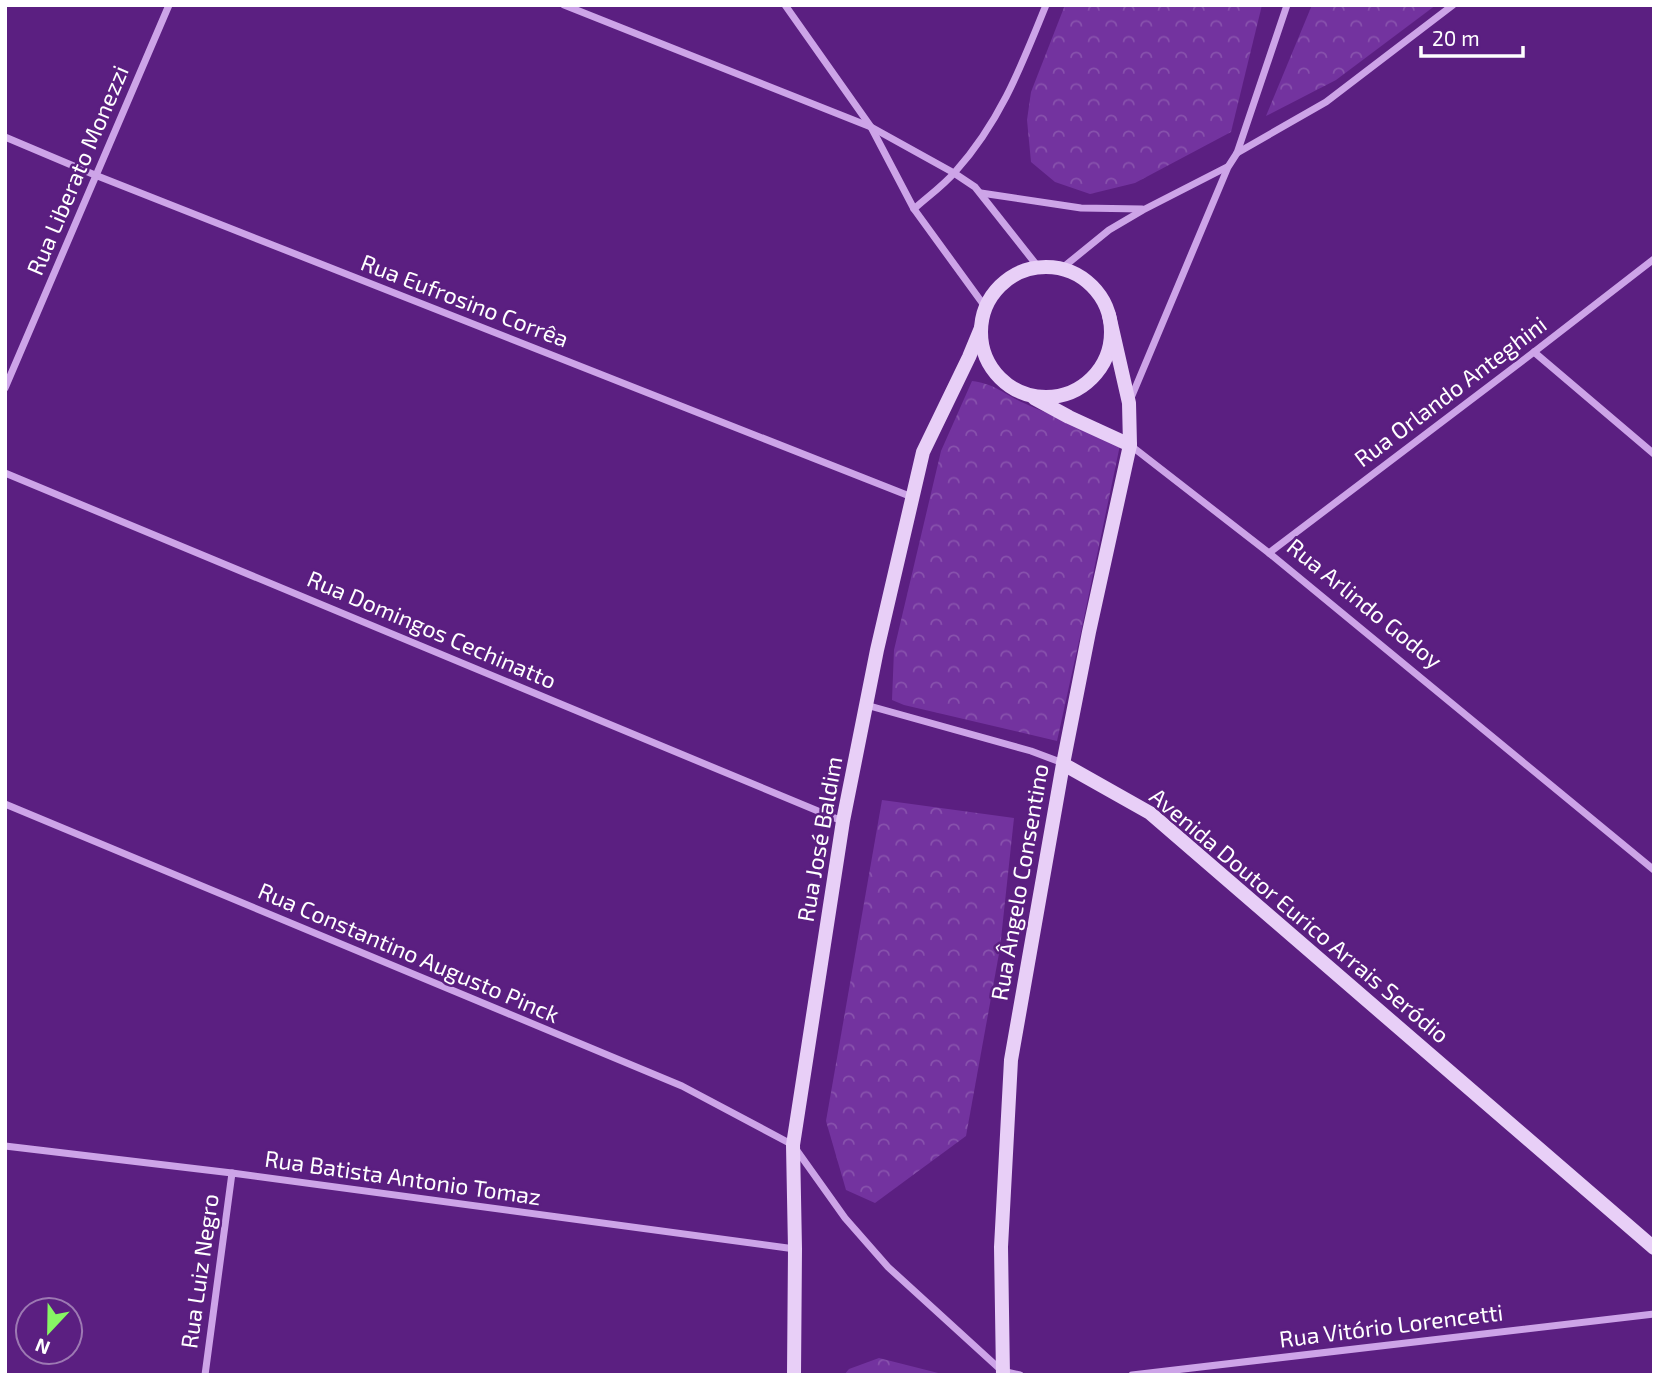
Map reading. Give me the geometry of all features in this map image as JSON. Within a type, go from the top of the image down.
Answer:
[{"type":"street","name":"Rua Liberato Monezzi","points":[[5,388],[169,5]]},
{"type":"street","points":[[564,5],[872,127],[975,187],[1039,268]]},
{"type":"street","points":[[785,5],[872,127],[914,209],[986,308]]},
{"type":"street","points":[[914,209],[954,173],[993,123],[1017,77],[1046,5]]},
{"type":"street","points":[[1237,153],[1287,5]]},
{"type":"street","points":[[1237,153],[1326,102],[1453,5]]},
{"type":"street","name":"Rua Eufrosino Corrêa","points":[[5,137],[95,176],[912,497]]},
{"type":"street","name":"Rua Ângelo Consentino","points":[[1129,403],[1228,167],[1237,153]]},
{"type":"street","points":[[1061,269],[1109,230],[1143,209],[1228,167]]},
{"type":"street","points":[[981,193],[1081,208],[1143,209]]},
{"type":"street","name":"Rua Orlando Anteghini","points":[[1269,553],[1654,258]]},
{"type":"street","points":[[1039,268],[1061,269],[1091,286],[1102,299],[1109,315],[1111,337],[1106,359],[1093,378],[1074,391],[1053,397],[1030,396],[1009,386],[994,370],[984,350],[981,328],[986,308],[994,293],[1007,281],[1022,272],[1039,268]]},
{"type":"street","name":"Rua Ângelo Consentino","points":[[1002,1373],[1001,1247],[1011,1060],[1063,764],[1129,445],[1129,403],[1109,315]]},
{"type":"street","name":"Rua José Baldim","points":[[794,1375],[793,1145],[843,821],[877,650],[923,452],[981,328]]},
{"type":"street","points":[[1534,352],[1654,454]]},
{"type":"street","name":"Rua Arlindo Godoy","points":[[1030,396],[1129,445],[1269,553],[1654,870]]},
{"type":"street","name":"Rua Domingos Cechinatto","points":[[5,473],[843,821]]},
{"type":"street","name":"Avenida Doutor Eurico Arrais Seródio","points":[[866,704],[1031,751],[1063,764],[1150,813],[1654,1248]]},
{"type":"street","name":"Rua Constantino Augusto Pinck","points":[[5,804],[682,1086],[793,1145]]},
{"type":"street","points":[[793,1145],[845,1218],[888,1267],[1002,1373],[1020,1375]]},
{"type":"street","name":"Rua Batista Antonio Tomaz","points":[[5,1146],[232,1173],[795,1249]]},
{"type":"street","name":"Rua Luiz Negro","points":[[205,1375],[232,1173]]},
{"type":"street","name":"Rua Vitório Lorencetti","points":[[1132,1375],[1654,1314]]},
{"type":"green space","points":[[1065,5],[1262,5],[1231,132],[1135,183],[1090,194],[1055,182],[1031,162],[1027,120],[1031,92]]},
{"type":"green space","points":[[1312,5],[1436,5],[1336,80],[1266,116]]},
{"type":"green space","points":[[972,381],[994,387],[1120,445],[1057,741],[892,700],[894,650],[941,451]]},
{"type":"green space","points":[[882,800],[1014,818],[1000,948],[966,1136],[875,1203],[846,1190],[826,1121]]},
{"type":"green space","points":[[879,1358],[946,1375],[844,1375],[849,1369]]}]
